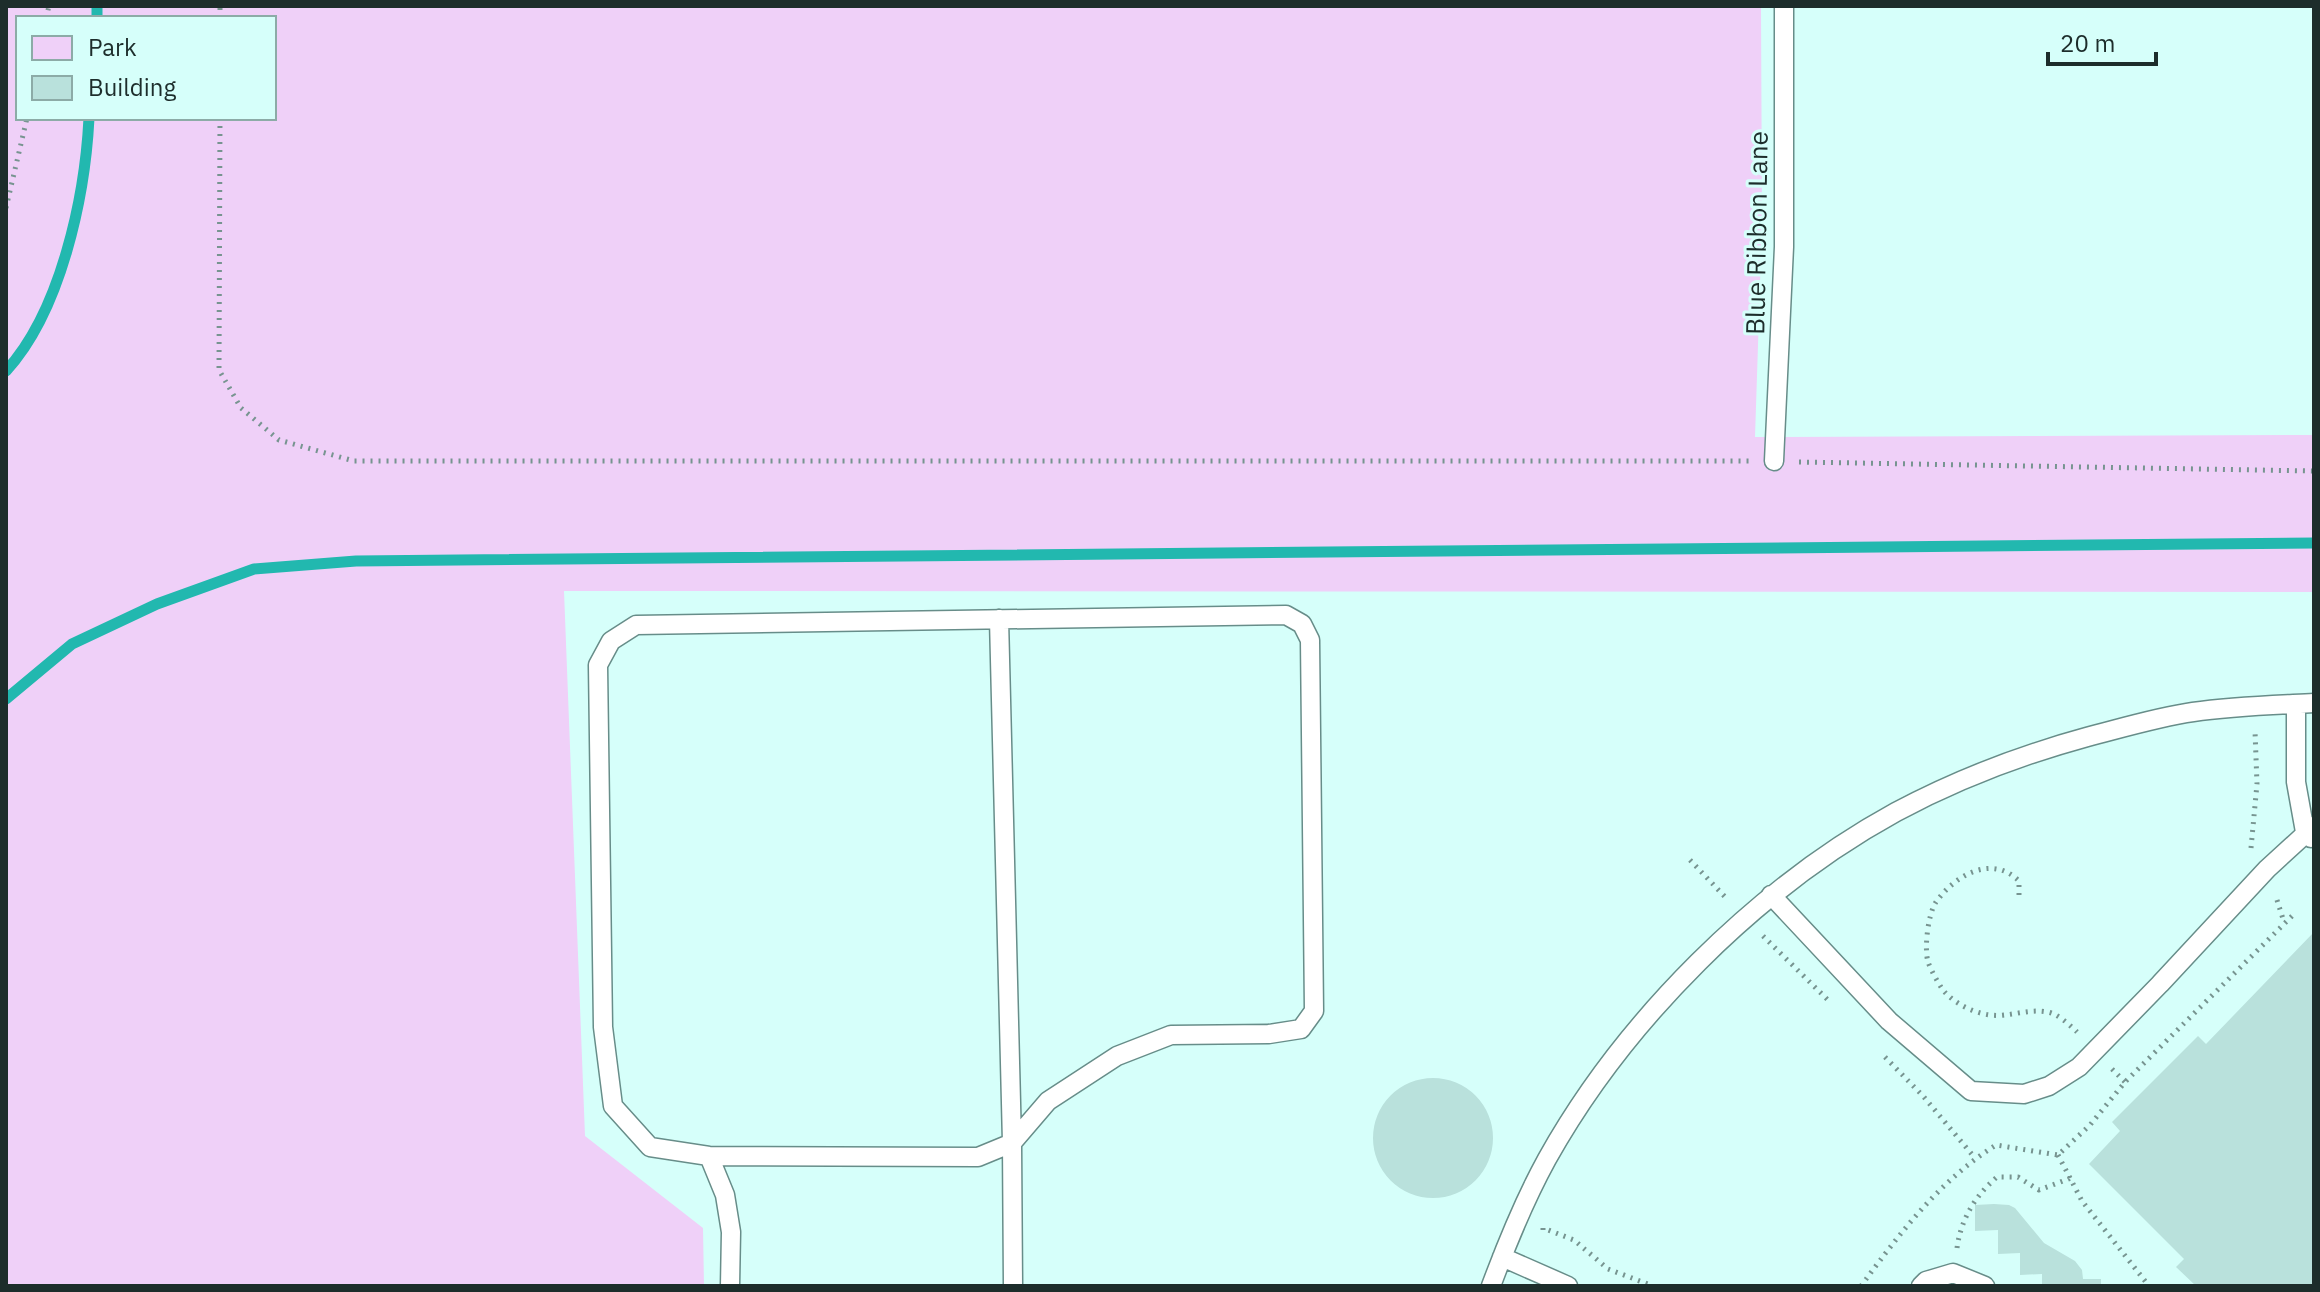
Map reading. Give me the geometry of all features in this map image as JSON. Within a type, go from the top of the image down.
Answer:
[{"type":"lane","name":"Blue Ribbon Lane","points":[[1774,461],[1784,247],[1784,6]]},
{"type":"lane","points":[[1286,615],[1302,624],[1310,640],[1314,1011],[1301,1029],[1269,1034],[1171,1035],[1117,1056],[1048,1101],[1012,1143],[978,1157],[709,1156],[650,1147],[613,1106],[603,1027],[598,665],[611,641],[636,625],[999,619],[1286,615]]},
{"type":"lane","points":[[999,619],[1013,1286]]},
{"type":"lane","points":[[1491,1286],[1547,1159],[1597,1082],[1645,1019],[1697,964],[1771,895],[1828,854],[1896,812],[1963,780],[2037,751],[2192,712],[2305,704],[2296,782],[2311,833],[2267,869],[2095,1052],[2079,1067],[2049,1086],[2024,1094],[1971,1091],[1889,1021],[1771,895]]},
{"type":"lane","points":[[709,1156],[725,1195],[731,1232],[730,1286]]},
{"type":"lane","points":[[1502,1257],[1568,1286]]},
{"type":"lane","points":[[1921,1286],[1926,1281],[1953,1273],[1985,1286]]},
{"type":"path","points":[[6,208],[27,120]]},
{"type":"path","points":[[220,120],[219,370],[241,408],[279,440],[354,461],[1774,461],[2314,471]]},
{"type":"path","points":[[2254,706],[2257,784],[2251,848],[2267,869],[2284,922]]},
{"type":"path","points":[[1690,860],[1837,1010]]},
{"type":"path","points":[[2019,895],[2019,881],[2009,871],[1986,867],[1958,878],[1934,904],[1927,935],[1928,963],[1943,990],[1969,1010],[1999,1016],[2031,1011],[2050,1012],[2074,1029],[2125,1082]]},
{"type":"path","points":[[1880,1052],[1923,1096],[1975,1158]]},
{"type":"path","points":[[2058,1155],[2082,1201],[2149,1286]]},
{"type":"path","points":[[1953,1273],[1958,1238],[1969,1208],[1980,1192],[1997,1177],[2018,1177],[2039,1190],[2071,1178]]},
{"type":"green space","points":[[6,6],[1761,6],[1762,223],[1755,437],[2314,435],[2314,592],[564,591],[585,1136],[703,1228],[704,1286],[6,1286]]},
{"type":"building","points":[[2314,932],[2314,1286],[2196,1286],[2176,1267],[2184,1259],[2089,1164],[2120,1131],[2112,1122],[2198,1036],[2206,1044]]},
{"type":"building","points":[[1433,1078],[1456,1083],[1475,1096],[1488,1115],[1493,1138],[1488,1161],[1475,1180],[1456,1193],[1433,1198],[1410,1193],[1391,1180],[1378,1161],[1373,1138],[1378,1115],[1391,1096],[1410,1083]]},
{"type":"building","points":[[1994,1204],[2015,1208],[2044,1243],[2075,1261],[2082,1270],[2083,1279],[2101,1279],[2101,1286],[2042,1286],[2042,1274],[2020,1275],[2020,1253],[1998,1254],[1998,1230],[1975,1231],[1975,1205]]},
{"type":"waterway","points":[[97,6],[97,16]]},
{"type":"waterway","points":[[6,371],[42,317],[67,252],[82,182],[89,120]]},
{"type":"waterway","points":[[6,699],[72,644],[157,604],[254,569],[356,561],[2314,543]]}]
